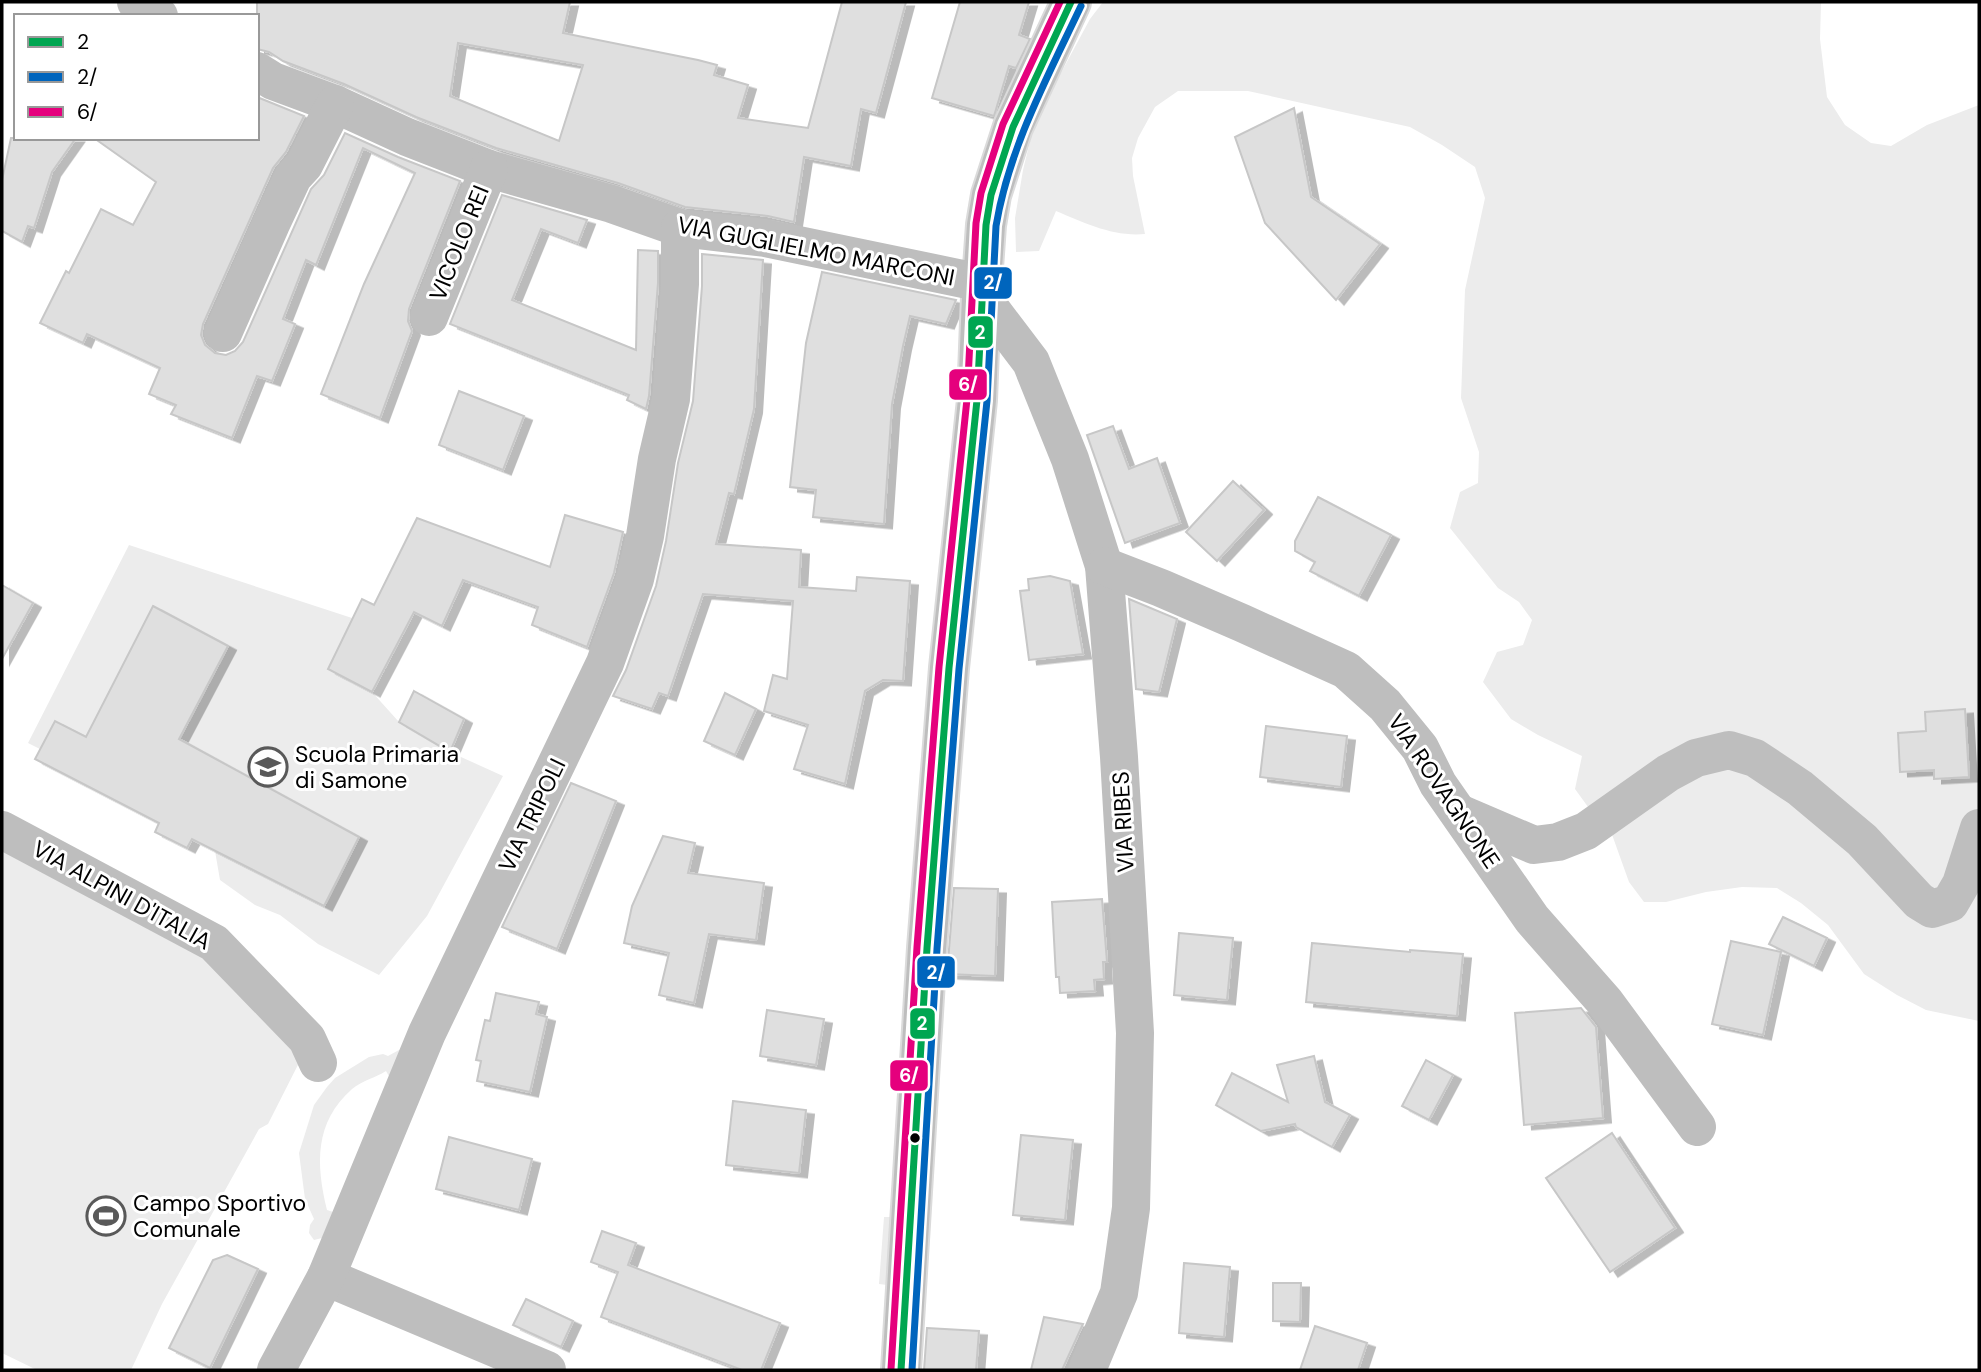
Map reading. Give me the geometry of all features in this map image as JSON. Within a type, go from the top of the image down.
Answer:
[{"type":"street","points":[[136,2],[156,14]]},
{"type":"street","points":[[901,1370],[927,948],[949,668],[977,400],[985,225],[991,195],[1013,127],[1071,2]]},
{"type":"street","name":"VIA GUGLIELMO MARCONI","points":[[259,72],[273,81],[489,169],[612,204],[680,228],[765,238],[981,289]]},
{"type":"street","points":[[223,333],[293,177],[304,166],[335,104]]},
{"type":"street","name":"VICOLO REI","points":[[429,317],[489,169]]},
{"type":"street","name":"VIA TRIPOLI","points":[[276,1370],[326,1277],[427,1033],[605,663],[635,579],[671,399],[678,310],[680,228]]},
{"type":"street","name":"VIA RIBES","points":[[981,289],[1031,362],[1070,459],[1104,566],[1119,757],[1135,1033],[1132,1195],[1119,1293],[1087,1370]]},
{"type":"street","name":"VIA ROVAGNONE","points":[[1104,566],[1242,622],[1346,670],[1385,705],[1420,748],[1438,785],[1532,919],[1605,1002],[1697,1126]]},
{"type":"street","points":[[1459,813],[1534,845],[1558,842],[1586,831],[1668,774],[1696,758],[1730,750],[1755,758],[1800,788],[1862,839],[1919,901],[1932,909],[1950,903],[1961,884],[1979,828]]},
{"type":"street","name":"VIA ALPINI D'ITALIA","points":[[2,830],[214,943],[307,1039],[318,1063]]},
{"type":"street","points":[[326,1277],[547,1370]]},
{"type":"shaded area","points":[[1103,2],[1821,2],[1820,39],[1827,97],[1845,125],[1871,143],[1891,146],[1927,125],[1979,105],[1979,1021],[1926,1010],[1864,974],[1828,925],[1777,888],[1742,887],[1666,902],[1644,902],[1629,882],[1610,829],[1591,811],[1575,789],[1582,756],[1511,719],[1483,682],[1497,652],[1523,645],[1532,620],[1519,602],[1498,588],[1450,528],[1460,492],[1478,483],[1479,452],[1461,398],[1465,290],[1485,198],[1475,167],[1410,127],[1248,91],[1178,91],[1155,107],[1138,138],[1132,158],[1145,234],[1110,231],[1056,211],[1039,251],[1016,252],[1015,218],[1035,121],[1090,19]]},
{"type":"shaded area","points":[[129,545],[352,618],[328,670],[372,692],[399,722],[450,752],[503,776],[427,916],[379,975],[318,944],[280,915],[255,905],[220,880],[215,851],[324,906],[359,838],[179,739],[227,647],[153,607],[86,737],[55,721],[40,749],[28,743]]},
{"type":"shaded area","name":"Campo Sportivo Comunale","points":[[2,842],[201,949],[305,1051],[268,1124],[259,1129],[162,1304],[131,1370],[37,1370],[2,1353]]},
{"type":"shaded area","points":[[410,1048],[394,1085],[386,1071],[352,1089],[340,1102],[324,1130],[321,1176],[327,1210],[333,1212],[322,1238],[314,1240],[309,1233],[314,1219],[305,1199],[299,1153],[314,1105],[335,1078],[369,1057],[383,1054],[388,1056]]},
{"type":"shaded area","points":[[884,1217],[891,1217],[887,1285],[879,1284]]},
{"type":"building","points":[[257,2],[570,2],[563,33],[717,65],[714,75],[748,85],[738,118],[808,128],[842,2],[906,2],[876,113],[861,109],[851,166],[804,157],[794,222],[768,216],[685,207],[618,183],[496,148],[283,61],[259,50]],"holes":[[[458,43],[583,65],[559,141],[450,96]]]},
{"type":"building","points":[[960,2],[1029,2],[1019,35],[1030,39],[1016,68],[1009,66],[994,116],[932,98]]},
{"type":"building","points":[[259,98],[304,116],[286,152],[273,168],[203,324],[201,335],[205,345],[215,353],[226,355],[235,351],[243,342],[311,189],[324,175],[345,133],[460,181],[409,309],[408,321],[412,331],[380,418],[321,394],[364,284],[415,173],[363,148],[316,265],[306,260],[283,319],[295,324],[272,381],[257,376],[232,438],[171,414],[176,405],[149,394],[160,368],[87,334],[83,343],[40,323],[101,209],[133,225],[156,182],[97,140],[259,140]]},
{"type":"building","points":[[1294,108],[1311,197],[1380,244],[1336,300],[1265,223],[1235,137]]},
{"type":"building","points":[[11,138],[75,140],[52,172],[34,228],[28,226],[22,242],[2,231],[2,180]]},
{"type":"building","points":[[502,195],[587,220],[578,243],[541,229],[512,300],[636,350],[638,250],[658,251],[658,283],[646,409],[627,400],[629,395],[450,324]]},
{"type":"building","points":[[702,254],[763,260],[754,409],[734,494],[729,493],[716,544],[801,550],[799,587],[856,591],[857,577],[910,581],[903,681],[883,680],[865,691],[845,784],[794,769],[808,725],[764,711],[773,675],[787,679],[793,601],[703,594],[668,696],[659,693],[652,709],[613,696],[626,670],[656,586],[666,541],[678,463],[693,401]]},
{"type":"building","points":[[822,272],[956,300],[946,324],[910,316],[892,404],[884,524],[813,517],[816,490],[790,487],[806,343]]},
{"type":"building","points":[[459,391],[524,416],[503,470],[439,445]]},
{"type":"building","points":[[1113,426],[1129,469],[1157,458],[1180,523],[1125,543],[1087,435]]},
{"type":"building","points":[[1233,481],[1264,510],[1217,561],[1186,532]]},
{"type":"building","points":[[1318,497],[1391,535],[1359,596],[1310,571],[1315,562],[1295,551],[1295,541]]},
{"type":"building","points":[[565,515],[623,532],[614,573],[587,647],[532,625],[538,607],[463,580],[442,626],[414,612],[372,692],[328,669],[362,599],[374,605],[417,518],[550,567]]},
{"type":"building","points":[[1050,576],[1070,581],[1083,654],[1029,660],[1020,591],[1029,590],[1028,579]]},
{"type":"building","points":[[2,585],[33,603],[2,659]]},
{"type":"building","points":[[1129,599],[1177,619],[1159,692],[1136,689]]},
{"type":"building","points":[[153,606],[228,646],[179,739],[359,837],[324,906],[192,839],[187,848],[155,832],[159,823],[35,759],[55,721],[86,737]]},
{"type":"building","points":[[414,691],[464,719],[450,752],[399,722]]},
{"type":"building","points":[[725,693],[756,709],[735,755],[704,741]]},
{"type":"building","points":[[1965,709],[1969,777],[1934,779],[1934,770],[1900,772],[1898,733],[1926,731],[1925,712]]},
{"type":"building","points":[[1266,726],[1347,736],[1341,787],[1260,777]]},
{"type":"building","points":[[571,783],[616,801],[557,949],[502,927]]},
{"type":"building","points":[[663,836],[695,843],[688,873],[764,883],[756,940],[709,934],[694,1003],[659,995],[669,953],[624,943],[632,906]]},
{"type":"building","points":[[954,888],[998,889],[995,976],[947,974]]},
{"type":"building","points":[[1102,899],[1107,962],[1103,962],[1104,979],[1094,980],[1095,991],[1060,993],[1059,977],[1056,977],[1052,902]]},
{"type":"building","points":[[1783,917],[1827,938],[1814,966],[1769,944]]},
{"type":"building","points":[[1179,933],[1233,938],[1227,1000],[1174,995]]},
{"type":"building","points":[[1731,941],[1781,952],[1763,1035],[1712,1024]]},
{"type":"building","points":[[1312,943],[1463,954],[1457,1016],[1306,1002]]},
{"type":"building","points":[[496,993],[539,1002],[536,1014],[547,1017],[530,1092],[477,1081],[481,1061],[476,1060],[485,1020],[490,1021]]},
{"type":"building","points":[[1581,1008],[1596,1027],[1603,1118],[1524,1125],[1515,1013]]},
{"type":"building","points":[[767,1010],[824,1019],[816,1065],[760,1056]]},
{"type":"building","points":[[1314,1056],[1325,1102],[1350,1115],[1332,1147],[1295,1124],[1261,1131],[1216,1105],[1232,1073],[1288,1102],[1277,1065]]},
{"type":"building","points":[[1426,1060],[1453,1075],[1429,1120],[1402,1106]]},
{"type":"building","points":[[733,1101],[806,1110],[799,1173],[726,1165]]},
{"type":"building","points":[[1612,1133],[1675,1228],[1610,1272],[1546,1178]]},
{"type":"building","points":[[1021,1135],[1073,1140],[1065,1220],[1013,1215]]},
{"type":"building","points":[[449,1137],[532,1159],[519,1210],[436,1189]]},
{"type":"building","points":[[602,1231],[636,1243],[628,1265],[780,1323],[761,1370],[742,1370],[601,1317],[618,1272],[591,1262]]},
{"type":"building","points":[[227,1255],[258,1269],[210,1368],[169,1348],[213,1260]]},
{"type":"building","points":[[1184,1263],[1230,1267],[1224,1337],[1179,1333]]},
{"type":"building","points":[[1273,1283],[1301,1283],[1300,1322],[1273,1321]]},
{"type":"building","points":[[526,1299],[573,1321],[561,1347],[513,1325]]},
{"type":"building","points":[[1044,1317],[1083,1324],[1062,1370],[1031,1370]]},
{"type":"building","points":[[1315,1326],[1367,1343],[1358,1370],[1300,1370]]},
{"type":"building","points":[[927,1328],[979,1331],[976,1370],[924,1370]]},
{"type":"transit line","name":"6/","points":[[891,1369],[917,947],[939,667],[967,399],[976,223],[981,193],[1003,124],[1060,2]]},
{"type":"transit line","name":"2","points":[[901,1370],[927,948],[949,668],[977,400],[986,225],[991,195],[1013,127],[1071,2]]},
{"type":"transit line","name":"2/","points":[[912,1370],[937,949],[959,669],[987,401],[996,226],[1002,197],[1020,141],[1081,6]]},
{"type":"place","name":"Scuola Primaria di Samone","points":[[268,767]]},
{"type":"place","name":"Campo Sportivo Comunale","points":[[106,1216]]}]
